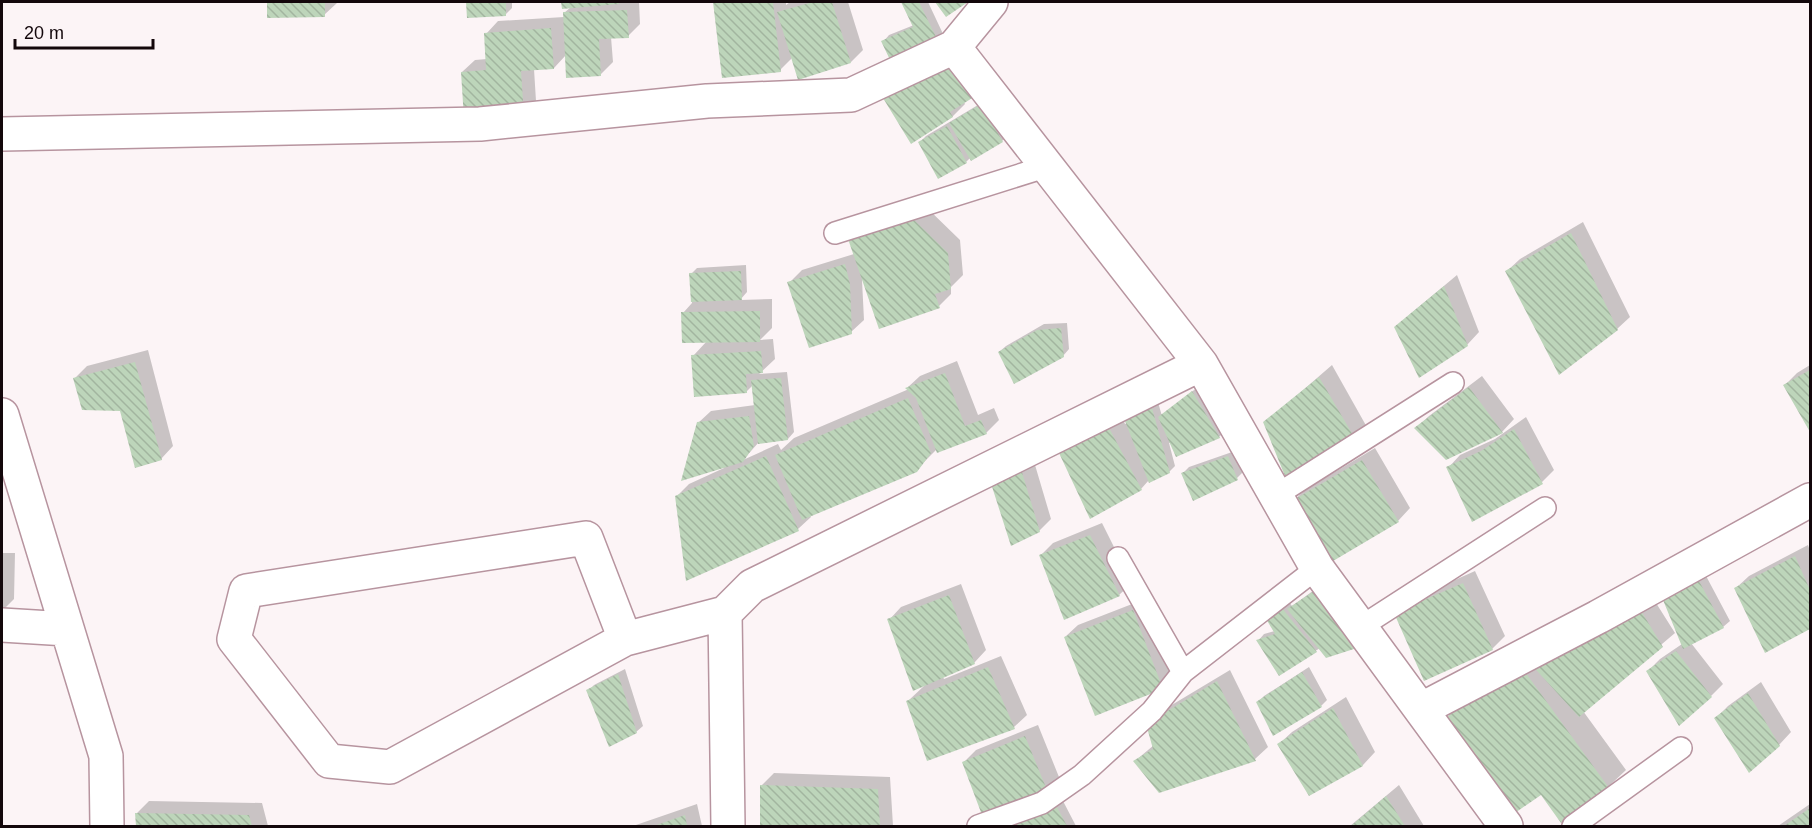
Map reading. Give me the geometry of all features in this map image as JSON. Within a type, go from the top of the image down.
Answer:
[{"type":"street","points":[[2,134],[480,124],[707,101],[851,95],[954,47],[992,2]]},
{"type":"street","points":[[954,47],[1045,167],[1201,364],[1317,568],[1506,826]]},
{"type":"street","points":[[625,639],[586,538],[246,591],[234,639],[329,761],[390,768],[625,639],[725,613],[752,586],[1201,364]]},
{"type":"street","points":[[2,416],[106,756],[107,826]]},
{"type":"street","points":[[1422,709],[1598,617],[1810,500]]},
{"type":"street","points":[[725,613],[728,826]]},
{"type":"street","points":[[2,625],[67,629]]},
{"type":"lane","points":[[835,232],[1045,167]]},
{"type":"lane","points":[[1275,496],[1454,383]]},
{"type":"lane","points":[[1359,628],[1545,508]]},
{"type":"lane","points":[[1118,558],[1183,672]]},
{"type":"lane","points":[[978,826],[1042,803],[1082,775],[1152,711],[1183,672],[1317,568]]},
{"type":"lane","points":[[1573,826],[1681,748]]},
{"type":"building","points":[[267,2],[325,2],[325,17],[267,18]]},
{"type":"building","points":[[466,2],[506,2],[506,16],[467,18]]},
{"type":"building","points":[[561,2],[619,2],[619,4],[562,9]]},
{"type":"building","points":[[713,2],[773,2],[781,72],[722,78]]},
{"type":"building","points":[[813,2],[832,2],[851,63],[798,80],[777,12]]},
{"type":"building","points":[[901,2],[919,2],[939,43],[892,64],[881,41],[913,27]]},
{"type":"building","points":[[935,2],[968,2],[946,17]]},
{"type":"building","points":[[627,10],[629,38],[599,39],[601,76],[566,78],[563,12]]},
{"type":"building","points":[[551,28],[554,69],[521,71],[524,115],[464,119],[461,72],[486,70],[484,33]]},
{"type":"building","points":[[953,56],[977,95],[950,112],[953,117],[911,144],[883,98]]},
{"type":"building","points":[[981,104],[1003,142],[971,161],[949,123]]},
{"type":"building","points":[[947,126],[967,163],[938,179],[918,142]]},
{"type":"building","points":[[911,217],[948,253],[951,289],[935,294],[940,308],[879,329],[848,239]]},
{"type":"building","points":[[1571,233],[1618,330],[1559,375],[1505,271]]},
{"type":"building","points":[[845,264],[850,284],[852,334],[809,348],[787,282]]},
{"type":"building","points":[[741,271],[742,300],[691,302],[689,273]]},
{"type":"building","points":[[1444,286],[1468,346],[1419,378],[1394,327]]},
{"type":"building","points":[[760,311],[760,342],[682,343],[681,312]]},
{"type":"building","points":[[1061,328],[1064,357],[1014,384],[998,352],[1037,330]]},
{"type":"building","points":[[761,351],[763,373],[746,374],[747,393],[694,397],[691,355]]},
{"type":"building","points":[[135,362],[162,460],[135,468],[120,411],[82,410],[73,378]]},
{"type":"building","points":[[1810,370],[1810,432],[1783,385]]},
{"type":"building","points":[[945,373],[965,426],[981,420],[987,434],[937,453],[916,398],[905,388]]},
{"type":"building","points":[[1319,377],[1357,442],[1285,476],[1263,422]]},
{"type":"building","points":[[781,378],[788,440],[758,444],[751,380]]},
{"type":"building","points":[[1469,387],[1503,433],[1446,460],[1414,428]]},
{"type":"building","points":[[1192,391],[1220,438],[1176,457],[1158,417]]},
{"type":"building","points":[[1149,397],[1170,473],[1149,483],[1120,408]]},
{"type":"building","points":[[908,398],[931,453],[917,472],[802,520],[775,455]]},
{"type":"building","points":[[749,416],[754,446],[743,462],[681,481],[697,422]]},
{"type":"building","points":[[1109,428],[1142,490],[1090,519],[1059,453]]},
{"type":"building","points":[[1514,429],[1543,484],[1472,522],[1446,467],[1481,451]]},
{"type":"building","points":[[766,456],[799,531],[686,581],[675,496]]},
{"type":"building","points":[[1228,456],[1238,480],[1193,501],[1181,473]]},
{"type":"building","points":[[1018,459],[1040,532],[1011,546],[987,471]]},
{"type":"building","points":[[1362,460],[1399,522],[1328,564],[1290,502]]},
{"type":"building","points":[[1090,535],[1120,596],[1064,620],[1039,555]]},
{"type":"building","points":[[1795,556],[1810,590],[1810,629],[1765,653],[1734,588]]},
{"type":"building","points":[[1698,579],[1724,628],[1683,649],[1663,600]]},
{"type":"building","points":[[1463,583],[1493,650],[1424,681],[1394,613]]},
{"type":"building","points":[[1317,589],[1360,647],[1326,658],[1287,609]]},
{"type":"building","points":[[949,595],[975,664],[913,691],[887,619]]},
{"type":"building","points":[[1638,606],[1663,647],[1579,717],[1529,662]]},
{"type":"building","points":[[1282,608],[1317,652],[1279,676],[1256,640],[1275,634],[1265,617]]},
{"type":"building","points":[[1133,610],[1163,689],[1095,716],[1064,637]]},
{"type":"building","points":[[1676,651],[1712,697],[1679,726],[1646,671]]},
{"type":"building","points":[[1520,665],[1609,788],[1561,823],[1541,795],[1509,817],[1441,721]]},
{"type":"building","points":[[988,667],[1015,729],[927,761],[906,701]]},
{"type":"building","points":[[1302,672],[1322,707],[1273,736],[1256,702]]},
{"type":"building","points":[[618,674],[637,733],[609,747],[586,690]]},
{"type":"building","points":[[1217,681],[1256,761],[1159,793],[1133,761],[1153,749],[1146,724]]},
{"type":"building","points":[[1748,693],[1780,746],[1749,773],[1714,718]]},
{"type":"building","points":[[1333,708],[1363,766],[1309,796],[1277,744]]},
{"type":"building","points":[[1025,736],[1047,790],[982,815],[962,762]]},
{"type":"building","points":[[760,785],[878,789],[880,826],[760,826]]},
{"type":"building","points":[[1386,796],[1405,826],[1351,826]]},
{"type":"building","points":[[1057,807],[1067,826],[1008,826]]},
{"type":"building","points":[[1810,808],[1810,826],[1784,826]]},
{"type":"building","points":[[135,813],[249,815],[252,826],[136,826]]},
{"type":"building","points":[[685,815],[687,826],[654,826]]}]
